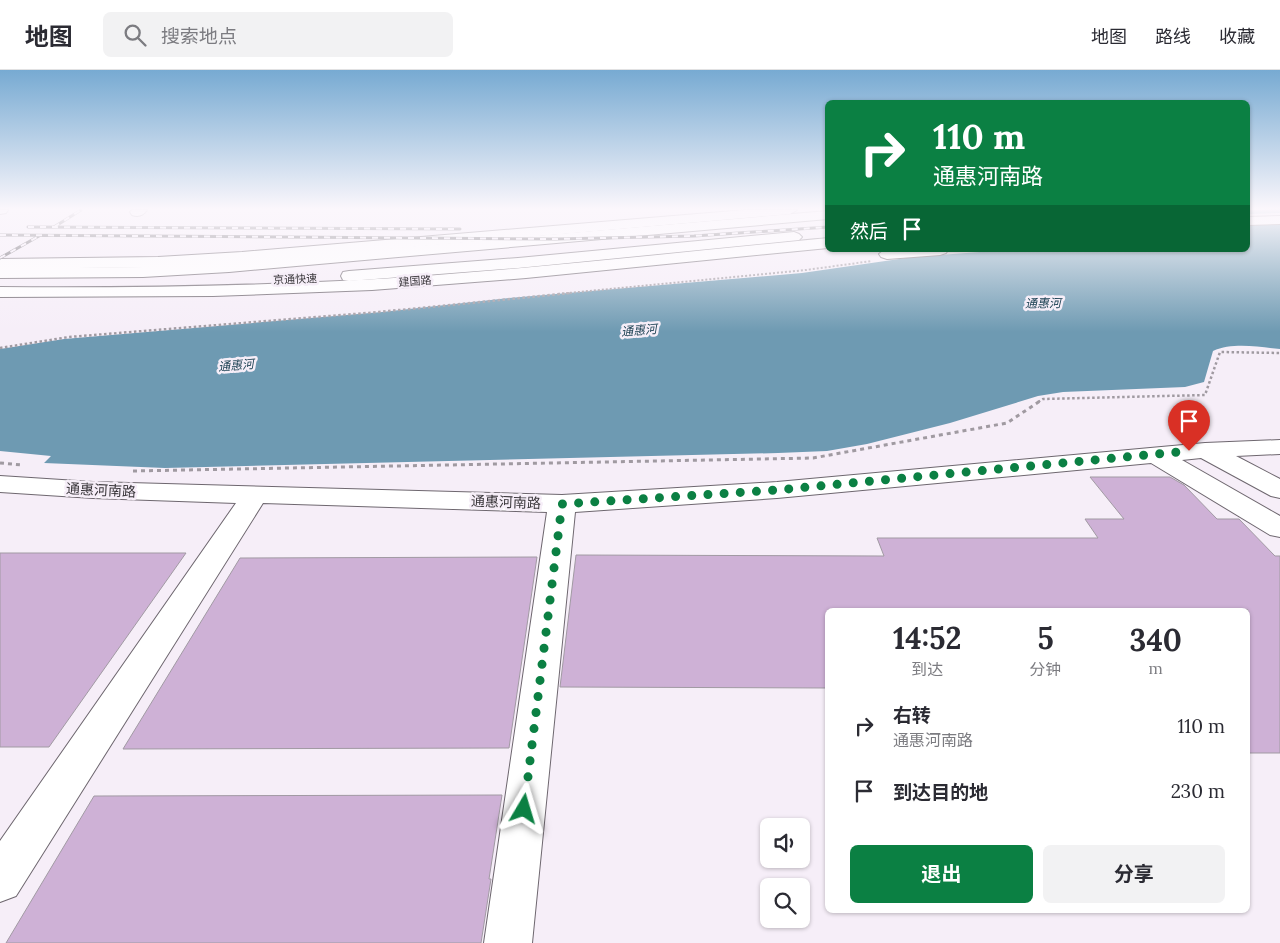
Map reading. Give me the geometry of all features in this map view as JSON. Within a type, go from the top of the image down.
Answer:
[{"type":"main road","points":[[0,264],[158,262],[313,251]]},
{"type":"main road","name":"京通快速","points":[[0,273],[143,272],[229,267],[417,251]]},
{"type":"main road","name":"京通快速","points":[[0,283],[322,278],[426,271],[646,251]]},
{"type":"main road","name":"建国路","points":[[0,292],[116,292],[277,288],[416,281],[748,251]]},
{"type":"main road","points":[[893,254],[916,252]]},
{"type":"main road","points":[[277,288],[426,271]]},
{"type":"main road","name":"通惠河南路","points":[[0,484],[94,490],[562,504],[777,490],[1205,450],[1280,447]]},
{"type":"main road","points":[[1205,450],[1280,490]]},
{"type":"main road","points":[[1156,455],[1280,528]]},
{"type":"main road","points":[[0,880],[255,495]]},
{"type":"main road","points":[[508,943],[562,504]]},
{"type":"path","points":[[0,348],[69,337],[379,312],[806,270],[897,257],[893,254]]},
{"type":"path","points":[[129,471],[813,458],[1007,423],[1043,399],[1205,395],[1220,352],[1280,352]]},
{"type":"path","points":[[0,463],[27,466]]},
{"type":"water","name":"通惠河","points":[[1280,251],[1280,349],[1237,346],[1213,351],[1204,382],[1185,387],[1063,392],[1038,396],[950,423],[867,444],[827,451],[165,468],[44,463],[51,456],[0,451],[0,349],[64,339],[802,273],[913,257],[979,252]]},
{"type":"building","points":[[1090,477],[1170,477],[1184,485],[1217,519],[1239,519],[1275,556],[1280,556],[1280,753],[1250,753],[1250,608],[825,608],[825,688],[560,687],[576,555],[884,556],[877,538],[1098,538],[1085,519],[1124,519]]},
{"type":"building","points":[[0,553],[186,553],[49,747],[0,747]]},
{"type":"building","points":[[537,557],[509,748],[123,749],[240,558]]},
{"type":"building","points":[[502,795],[481,943],[6,943],[94,796]]},
{"type":"railway","points":[[0,258],[13,251]]},
{"type":"route","points":[[524,809],[562,504],[777,490],[1189,451]]}]
